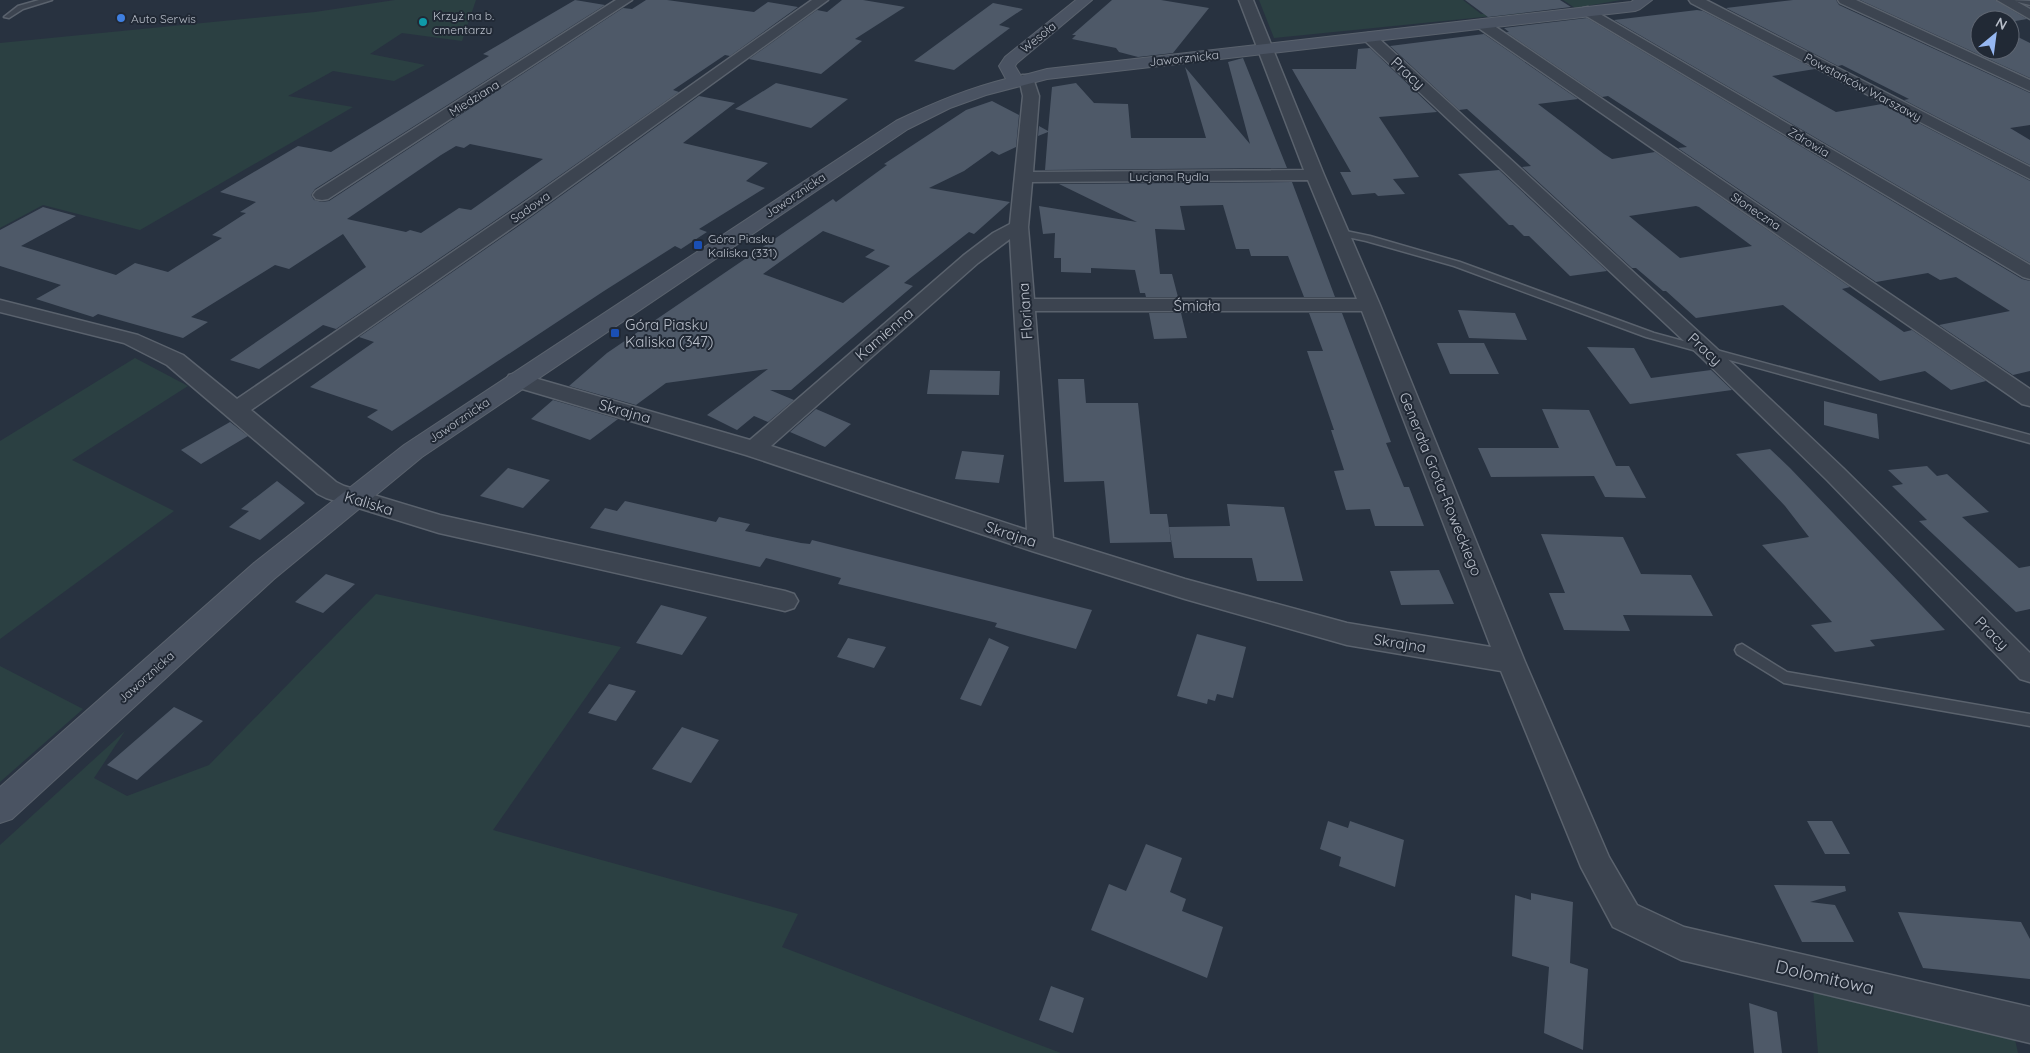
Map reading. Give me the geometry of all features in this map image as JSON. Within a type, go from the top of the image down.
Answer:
[{"type":"street","name":"Miedziana","points":[[322,195],[625,0]]},
{"type":"street","name":"Sadowa","points":[[236,410],[526,210],[821,0]]},
{"type":"street","name":"Wesoła","points":[[1021,80],[1007,66],[1011,60],[1085,0]]},
{"type":"street","name":"Generała Grota-Roweckiego","points":[[1246,0],[1315,175],[1370,304],[1511,662],[1597,867],[1625,916]]},
{"type":"street","name":"Jaworznicka","points":[[0,808],[264,571],[413,451],[902,125],[957,99],[1021,80],[1072,70],[1588,12],[1635,6],[1645,0]]},
{"type":"street","name":"Powstańców Warszawy","points":[[1696,0],[2030,174]]},
{"type":"street","points":[[1845,0],[2030,86]]},
{"type":"street","points":[[2004,0],[2030,15]]},
{"type":"street","name":"Zdrowia","points":[[1588,12],[2030,273]]},
{"type":"street","name":"Słoneczna","points":[[1482,24],[2030,399]]},
{"type":"street","name":"Pracy","points":[[1369,36],[1708,352],[1835,474],[2030,671]]},
{"type":"street","name":"Floriana","points":[[1021,80],[1031,96],[1019,227],[1041,544]]},
{"type":"street","name":"Lucjana Rydla","points":[[1024,177],[1315,175]]},
{"type":"street","name":"Kamienna","points":[[754,449],[971,258],[1000,237],[1019,227]]},
{"type":"street","name":"Śmiała","points":[[1025,304],[1370,304]]},
{"type":"street","name":"Kaliska","points":[[0,306],[131,339],[175,360],[327,488],[438,524],[785,601]]},
{"type":"street","name":"Skrajna","points":[[517,380],[754,449],[1041,544],[1185,589],[1346,634],[1511,662]]},
{"type":"street","name":"Dolomitowa","points":[[1625,916],[1681,943],[2030,1025]]},
{"type":"lane","points":[[7,17],[10,12],[20,7],[49,0]]},
{"type":"lane","points":[[2013,0],[2030,3]]},
{"type":"lane","points":[[1341,233],[1367,238],[1457,264],[1650,335],[2030,439]]},
{"type":"lane","points":[[1742,650],[1784,677],[2030,720]]},
{"type":"green space","points":[[395,0],[476,0],[462,41],[402,33],[370,54],[425,65],[394,81],[333,71],[288,96],[353,107],[140,230],[43,205],[0,228],[0,43],[315,12]]},
{"type":"green space","points":[[1259,0],[1463,0],[1481,14],[1518,10],[1523,13],[1274,38]]},
{"type":"green space","points":[[1563,0],[1621,0],[1575,8]]},
{"type":"green space","points":[[135,358],[188,386],[72,460],[174,511],[0,639],[0,441]]},
{"type":"green space","points":[[376,594],[621,647],[493,830],[798,914],[782,947],[1061,1053],[0,1053],[0,845],[125,731],[94,778],[127,796],[209,765]]},
{"type":"green space","points":[[0,666],[83,709],[0,782]]},
{"type":"green space","points":[[1813,988],[2014,1035],[2018,1053],[1818,1053]]},
{"type":"building","points":[[575,0],[605,5],[315,189],[311,195],[314,200],[329,201],[623,8],[632,9],[646,0],[667,0],[754,12],[768,2],[798,7],[730,56],[725,55],[673,90],[679,92],[336,329],[323,325],[259,369],[230,360],[366,267],[343,234],[289,269],[275,265],[191,317],[208,322],[183,338],[98,314],[93,317],[36,299],[61,285],[0,266],[0,230],[43,207],[76,216],[21,246],[116,275],[135,263],[168,272],[222,238],[212,235],[246,213],[240,212],[256,202],[220,192],[298,146],[331,152],[489,56],[483,54]],"holes":[[[470,144],[543,159],[471,210],[459,208],[421,233],[410,230],[406,232],[347,219],[456,146],[464,148]]]},
{"type":"building","points":[[842,0],[863,0],[905,7],[855,39],[862,41],[821,74],[749,59],[817,10],[827,12]]},
{"type":"building","points":[[1112,0],[1161,0],[1209,8],[1173,53],[1138,57],[1119,52],[1116,48],[1072,39],[1076,35],[1072,35]]},
{"type":"building","points":[[1465,0],[1560,0],[1571,7],[1488,17]]},
{"type":"building","points":[[1793,0],[1836,0],[1839,5],[2030,93],[2030,125],[2010,128],[2030,140],[2030,165],[1904,100],[1909,99],[1842,65],[1838,66],[1726,8]]},
{"type":"building","points":[[1860,0],[1995,0],[2012,10],[1970,10],[1970,50]]},
{"type":"building","points":[[993,3],[1023,9],[999,25],[1010,28],[954,70],[914,61]]},
{"type":"building","points":[[1697,10],[1703,11],[1815,69],[1772,76],[1836,112],[1882,104],[2030,181],[2030,263],[1614,20]]},
{"type":"building","points":[[2020,15],[2027,19],[2020,20]]},
{"type":"building","points":[[1587,18],[2022,279],[2030,281],[2030,371],[2013,375],[1939,325],[2010,311],[1956,277],[1940,280],[1928,273],[1876,282],[1678,148],[1687,147],[1608,96],[1602,97],[1506,32],[1509,32],[1504,28]]},
{"type":"building","points":[[1484,34],[1578,99],[1538,104],[1604,154],[1612,159],[1655,152],[1850,287],[1842,289],[1904,332],[1912,330],[1986,381],[1951,390],[1925,371],[1880,381],[1783,305],[1696,318],[1666,291],[1663,291],[1636,268],[1632,268],[1522,167],[1531,166],[1467,109],[1459,110],[1390,46]],"holes":[[[1699,207],[1752,246],[1680,258],[1629,216]]]},
{"type":"building","points":[[2020,38],[2030,43],[2030,78],[1991,60],[2020,60]]},
{"type":"building","points":[[1370,48],[1437,112],[1379,117],[1419,177],[1393,179],[1405,194],[1378,196],[1375,193],[1352,195],[1340,172],[1351,172],[1292,69],[1356,69],[1358,49]]},
{"type":"building","points":[[1243,58],[1287,168],[1045,170],[1048,132],[1038,136],[1039,126],[1048,131],[1052,87],[1076,83],[1094,103],[1128,104],[1131,138],[1206,138],[1185,67],[1250,144],[1228,62]]},
{"type":"building","points":[[776,83],[848,99],[811,128],[735,109]]},
{"type":"building","points":[[699,96],[735,103],[683,143],[768,163],[746,181],[765,188],[699,229],[707,232],[681,249],[675,246],[392,431],[367,417],[378,410],[310,387],[374,342],[359,337],[533,216]]},
{"type":"building","points":[[992,101],[1019,115],[1016,147],[999,155],[992,151],[964,171],[929,188],[1010,202],[974,234],[969,232],[904,283],[913,286],[791,390],[770,390],[794,400],[768,422],[754,416],[737,430],[707,415],[768,369],[666,383],[636,405],[569,386],[607,353],[833,199],[836,202],[887,165],[884,164],[966,110]],"holes":[[[823,231],[875,250],[865,257],[890,266],[843,303],[763,274]]]},
{"type":"building","points":[[1499,170],[1607,271],[1570,276],[1529,236],[1524,236],[1513,225],[1509,225],[1458,174]]},
{"type":"building","points":[[1292,182],[1335,297],[1304,297],[1288,256],[1251,256],[1249,249],[1236,249],[1223,205],[1180,206],[1185,230],[1155,229],[1160,274],[1172,274],[1178,297],[1146,297],[1145,293],[1140,293],[1135,270],[1091,268],[1091,273],[1061,272],[1061,258],[1054,258],[1055,233],[1043,234],[1039,206],[1137,222],[1059,184]]},
{"type":"building","points":[[1458,310],[1515,313],[1527,340],[1469,338]]},
{"type":"building","points":[[1149,313],[1181,313],[1187,338],[1154,339]]},
{"type":"building","points":[[1309,313],[1342,313],[1391,442],[1386,443],[1404,487],[1409,487],[1424,526],[1375,526],[1370,509],[1346,510],[1334,471],[1344,470],[1331,430],[1334,430],[1307,351],[1323,351]]},
{"type":"building","points":[[1437,343],[1484,343],[1499,374],[1450,374]]},
{"type":"building","points":[[1587,347],[1634,348],[1651,378],[1711,370],[1732,390],[1630,404]]},
{"type":"building","points":[[930,370],[1000,371],[999,395],[927,394]]},
{"type":"building","points":[[1058,379],[1084,379],[1086,403],[1138,403],[1150,514],[1167,514],[1171,542],[1110,543],[1104,481],[1064,482]]},
{"type":"building","points":[[553,400],[618,419],[590,440],[531,419]]},
{"type":"building","points":[[1824,401],[1877,414],[1879,439],[1824,425]]},
{"type":"building","points":[[816,409],[851,424],[825,447],[790,432]]},
{"type":"building","points":[[1542,409],[1589,410],[1616,466],[1629,466],[1646,498],[1605,497],[1594,476],[1491,477],[1478,448],[1559,448]]},
{"type":"building","points":[[230,422],[248,436],[201,464],[181,450]]},
{"type":"building","points":[[1770,449],[1945,630],[1870,640],[1875,646],[1835,652],[1811,625],[1832,622],[1762,545],[1809,537],[1785,506],[1736,454]]},
{"type":"building","points":[[962,451],[1004,455],[999,483],[955,479]]},
{"type":"building","points":[[1927,466],[1937,476],[1947,474],[1989,512],[1962,517],[2019,568],[2030,566],[2030,609],[2016,612],[1919,521],[1927,520],[1892,486],[1903,484],[1888,470]]},
{"type":"building","points":[[508,468],[550,480],[523,508],[480,496]]},
{"type":"building","points":[[277,481],[305,503],[260,540],[229,527],[249,511],[241,509]]},
{"type":"building","points":[[625,501],[716,522],[719,517],[750,524],[745,531],[801,543],[810,544],[812,540],[1092,610],[1076,649],[995,627],[997,623],[838,584],[841,578],[766,558],[760,567],[590,528],[605,508],[617,511]]},
{"type":"building","points":[[1227,504],[1284,507],[1303,581],[1257,581],[1252,558],[1174,558],[1169,527],[1230,526]]},
{"type":"building","points":[[1541,534],[1623,537],[1641,574],[1691,575],[1713,616],[1623,615],[1630,631],[1564,630],[1549,593],[1565,593]]},
{"type":"building","points":[[1439,570],[1454,604],[1401,605],[1390,571]]},
{"type":"building","points":[[326,574],[355,584],[323,613],[295,602]]},
{"type":"building","points":[[661,605],[707,617],[682,655],[636,643]]},
{"type":"building","points":[[1197,634],[1246,647],[1233,698],[1217,694],[1215,701],[1208,699],[1207,704],[1177,696]]},
{"type":"building","points":[[848,638],[886,647],[874,668],[837,657]]},
{"type":"building","points":[[989,638],[1009,647],[981,706],[960,699]]},
{"type":"building","points":[[609,684],[636,691],[616,721],[588,713]]},
{"type":"building","points":[[174,707],[203,721],[137,780],[107,765]]},
{"type":"building","points":[[682,727],[719,740],[691,783],[652,769]]},
{"type":"building","points":[[1328,821],[1348,828],[1350,821],[1404,840],[1395,887],[1339,866],[1341,857],[1320,849]]},
{"type":"building","points":[[1807,821],[1832,821],[1850,854],[1825,854]]},
{"type":"building","points":[[1146,844],[1182,858],[1170,892],[1186,899],[1182,911],[1223,927],[1207,978],[1091,930],[1109,884],[1126,891]]},
{"type":"building","points":[[1774,885],[1845,886],[1846,891],[1810,902],[1835,905],[1854,942],[1802,942]]},
{"type":"building","points":[[1531,893],[1573,902],[1570,963],[1588,969],[1583,1050],[1544,1033],[1549,967],[1512,956],[1515,895],[1531,900]]},
{"type":"building","points":[[1898,912],[2021,922],[2030,939],[2030,979],[1923,968]]},
{"type":"building","points":[[1051,986],[1084,998],[1073,1033],[1039,1020]]},
{"type":"building","points":[[1749,1003],[1777,1012],[1782,1053],[1754,1053]]},
{"type":"place","name":"Auto Serwis","points":[[121,18]]},
{"type":"place","name":"Krzyż na b. cmentarzu","points":[[423,22]]},
{"type":"place","name":"Góra Piasku Kaliska (331)","points":[[698,245]]},
{"type":"place","name":"Góra Piasku Kaliska (347)","points":[[615,333]]}]
